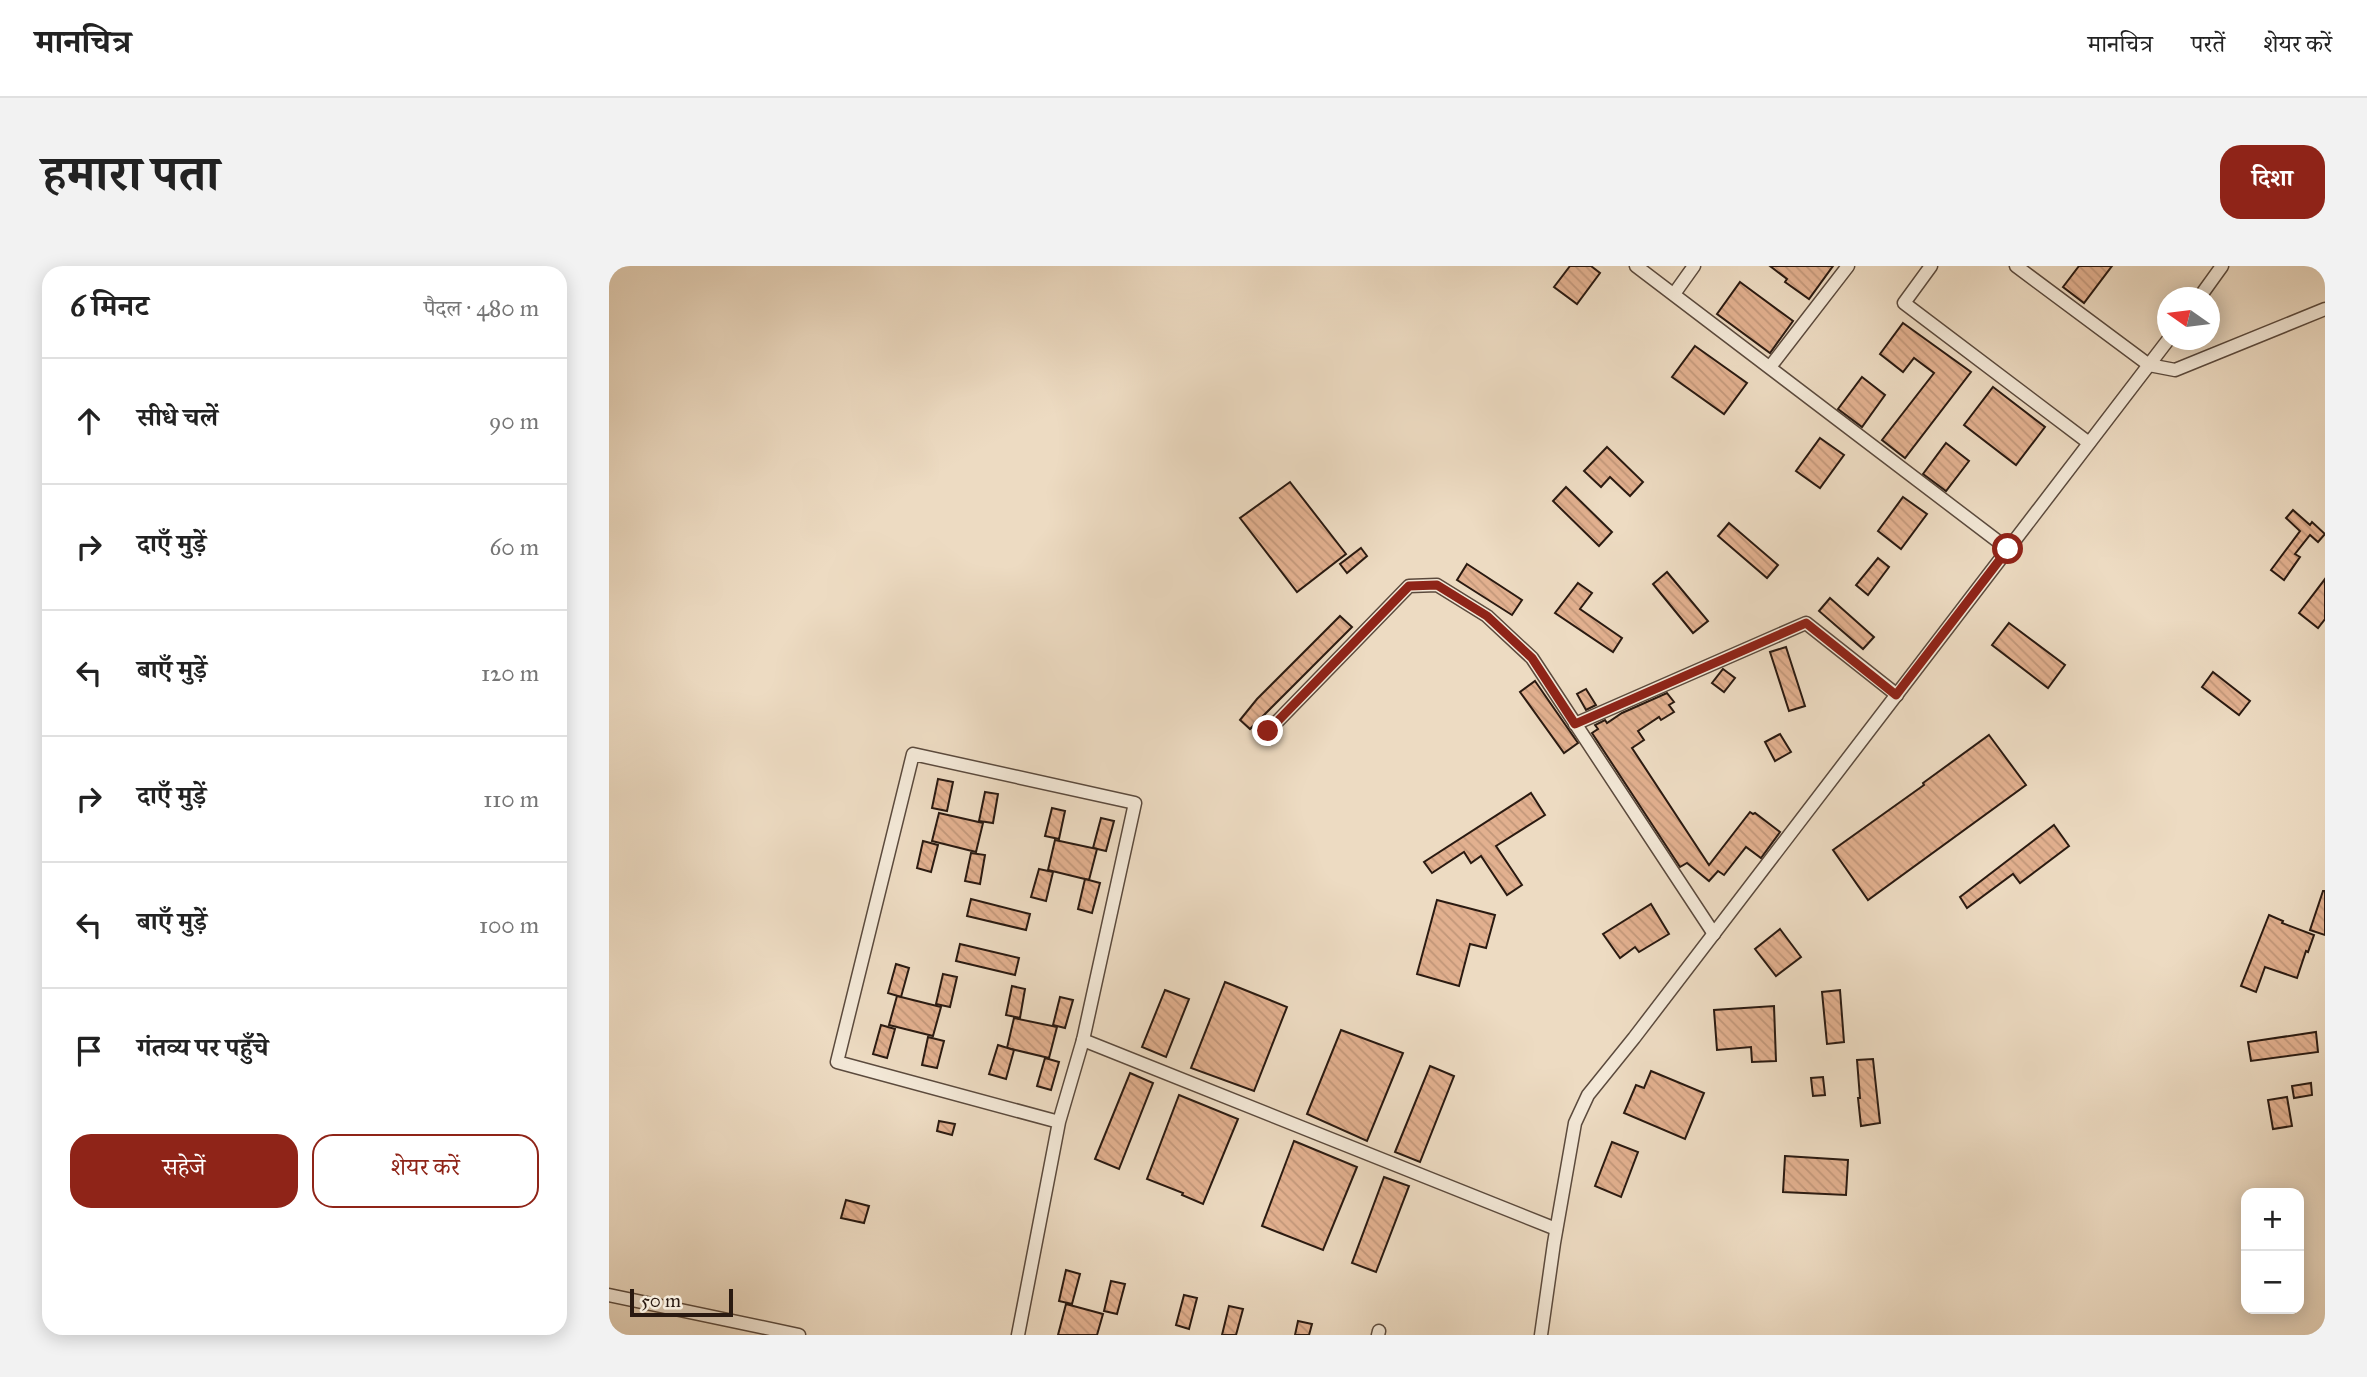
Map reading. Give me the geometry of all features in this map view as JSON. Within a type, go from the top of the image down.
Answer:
[{"type":"street","points":[[1636,266],[2008,549]]},
{"type":"street","points":[[1674,295],[1694,266]]},
{"type":"street","points":[[1770,367],[1848,266]]},
{"type":"street","points":[[1931,266],[1904,303],[2089,443]]},
{"type":"street","points":[[2016,266],[2148,365],[2175,370],[2325,309]]},
{"type":"street","points":[[2207,287],[2222,266]]},
{"type":"street","points":[[1541,1335],[1575,1124],[1588,1096],[2160,350]]},
{"type":"street","points":[[1268,731],[1409,586],[1437,585],[1487,616],[1532,658],[1714,933]]},
{"type":"street","points":[[1575,724],[1806,623],[1896,695]]},
{"type":"street","points":[[1018,1335],[1059,1122],[1083,1040],[1135,803],[913,754],[837,1062],[1059,1122]]},
{"type":"street","points":[[1083,1040],[1556,1229]]},
{"type":"street","points":[[609,1295],[799,1335]]},
{"type":"building","points":[[1570,266],[1591,266],[1600,273],[1577,304],[1554,287]]},
{"type":"building","points":[[1770,266],[1833,266],[1809,299],[1785,282],[1787,279]]},
{"type":"building","points":[[2079,266],[2112,266],[2084,303],[2063,287]]},
{"type":"building","points":[[1740,282],[1793,321],[1770,353],[1717,314]]},
{"type":"building","points":[[1903,323],[1971,372],[1905,458],[1882,440],[1934,373],[1914,358],[1903,372],[1880,354]]},
{"type":"building","points":[[1695,346],[1747,383],[1724,414],[1672,377]]},
{"type":"building","points":[[1862,377],[1885,395],[1862,427],[1838,409]]},
{"type":"building","points":[[1993,387],[2045,427],[2016,465],[1964,425]]},
{"type":"building","points":[[1820,438],[1844,455],[1820,488],[1796,471]]},
{"type":"building","points":[[1946,443],[1969,461],[1946,491],[1923,474]]},
{"type":"building","points":[[1607,447],[1643,482],[1630,496],[1610,477],[1601,487],[1584,471]]},
{"type":"building","points":[[1290,482],[1346,554],[1297,592],[1240,518]]},
{"type":"building","points":[[1566,487],[1612,532],[1599,546],[1553,501]]},
{"type":"building","points":[[1903,497],[1927,514],[1901,549],[1878,531]]},
{"type":"building","points":[[2293,510],[2325,534],[2318,542],[2310,535],[2295,554],[2300,557],[2284,580],[2271,570],[2300,531],[2286,518]]},
{"type":"building","points":[[1729,523],[1778,565],[1767,578],[1718,536]]},
{"type":"building","points":[[1361,548],[1367,556],[1347,573],[1340,564]]},
{"type":"building","points":[[1878,558],[1889,567],[1868,595],[1856,585]]},
{"type":"building","points":[[1467,564],[1522,600],[1512,615],[1457,580]]},
{"type":"building","points":[[1667,572],[1708,621],[1693,633],[1653,584]]},
{"type":"building","points":[[2325,579],[2325,619],[2318,628],[2299,613]]},
{"type":"building","points":[[1578,583],[1592,593],[1580,609],[1622,638],[1613,652],[1555,613]]},
{"type":"building","points":[[1830,598],[1874,637],[1863,649],[1819,611]]},
{"type":"building","points":[[1340,616],[1352,627],[1250,729],[1240,720],[1257,699]]},
{"type":"building","points":[[2009,623],[2065,665],[2048,688],[1992,645]]},
{"type":"building","points":[[1786,647],[1805,706],[1789,711],[1770,652]]},
{"type":"building","points":[[1723,669],[1735,678],[1724,692],[1712,683]]},
{"type":"building","points":[[2213,672],[2250,701],[2239,715],[2202,687]]},
{"type":"building","points":[[1535,681],[1578,743],[1564,753],[1520,692]]},
{"type":"building","points":[[1586,689],[1596,705],[1586,710],[1577,694]]},
{"type":"building","points":[[1667,693],[1674,702],[1669,705],[1674,712],[1661,720],[1659,717],[1638,731],[1644,740],[1632,748],[1709,865],[1750,812],[1780,832],[1761,858],[1746,847],[1724,875],[1718,871],[1709,881],[1687,863],[1680,867],[1592,733],[1598,729],[1595,725],[1605,720],[1607,723],[1622,713]]},
{"type":"building","points":[[1780,734],[1791,752],[1775,761],[1765,742]]},
{"type":"building","points":[[1989,735],[2026,785],[1868,900],[1833,850]]},
{"type":"building","points":[[938,779],[953,782],[947,811],[932,808]]},
{"type":"building","points":[[985,792],[998,794],[993,823],[979,821]]},
{"type":"building","points":[[1531,793],[1545,815],[1496,846],[1522,885],[1507,895],[1481,856],[1471,863],[1464,852],[1432,873],[1424,862]]},
{"type":"building","points":[[1052,808],[1065,811],[1059,839],[1045,836]]},
{"type":"building","points":[[939,813],[983,823],[976,852],[932,841]]},
{"type":"building","points":[[1101,818],[1114,821],[1106,851],[1093,848]]},
{"type":"building","points":[[2054,825],[2069,846],[2020,883],[2013,874],[1967,908],[1960,897]]},
{"type":"building","points":[[1055,840],[1097,849],[1089,880],[1048,870]]},
{"type":"building","points":[[923,841],[938,845],[931,872],[917,868]]},
{"type":"building","points":[[971,853],[985,855],[980,884],[965,881]]},
{"type":"building","points":[[1039,869],[1053,872],[1046,901],[1031,897]]},
{"type":"building","points":[[1085,879],[1100,883],[1092,913],[1078,909]]},
{"type":"building","points":[[2325,891],[2325,935],[2310,930]]},
{"type":"building","points":[[971,899],[1030,914],[1026,930],[967,916]]},
{"type":"building","points":[[1437,900],[1495,915],[1486,948],[1470,944],[1459,986],[1417,974]]},
{"type":"building","points":[[1651,904],[1669,934],[1639,952],[1635,947],[1620,958],[1603,934]]},
{"type":"building","points":[[2269,915],[2314,935],[2297,978],[2265,967],[2256,992],[2241,986]]},
{"type":"building","points":[[1780,929],[1801,957],[1776,976],[1755,949]]},
{"type":"building","points":[[960,944],[1019,958],[1015,975],[956,961]]},
{"type":"building","points":[[896,964],[909,968],[901,997],[888,993]]},
{"type":"building","points":[[943,974],[957,977],[950,1007],[936,1004]]},
{"type":"building","points":[[1225,982],[1287,1007],[1254,1091],[1191,1068]]},
{"type":"building","points":[[1012,986],[1025,989],[1020,1018],[1006,1015]]},
{"type":"building","points":[[1165,990],[1189,999],[1166,1057],[1142,1047]]},
{"type":"building","points":[[1840,990],[1844,1042],[1827,1044],[1822,992]]},
{"type":"building","points":[[897,996],[941,1007],[933,1036],[889,1025]]},
{"type":"building","points":[[1060,997],[1073,1000],[1065,1028],[1053,1025]]},
{"type":"building","points":[[1774,1006],[1776,1061],[1752,1062],[1751,1047],[1717,1050],[1714,1010]]},
{"type":"building","points":[[1014,1018],[1057,1027],[1049,1058],[1007,1048]]},
{"type":"building","points":[[881,1025],[895,1029],[887,1058],[873,1054]]},
{"type":"building","points":[[1341,1030],[1403,1053],[1367,1141],[1307,1114]]},
{"type":"building","points":[[2316,1032],[2318,1052],[2251,1061],[2248,1042]]},
{"type":"building","points":[[928,1037],[944,1041],[937,1068],[922,1065]]},
{"type":"building","points":[[998,1045],[1014,1050],[1006,1079],[989,1074]]},
{"type":"building","points":[[1045,1058],[1059,1062],[1051,1090],[1037,1086]]},
{"type":"building","points":[[1873,1059],[1880,1123],[1861,1126],[1857,1060]]},
{"type":"building","points":[[1430,1066],[1454,1076],[1420,1162],[1395,1152]]},
{"type":"building","points":[[1651,1071],[1704,1093],[1685,1139],[1624,1113],[1636,1085],[1644,1088]]},
{"type":"building","points":[[1130,1073],[1153,1083],[1119,1169],[1095,1159]]},
{"type":"building","points":[[1823,1077],[1825,1095],[1813,1096],[1811,1078]]},
{"type":"building","points":[[2311,1083],[2312,1095],[2294,1098],[2292,1086]]},
{"type":"building","points":[[1179,1095],[1238,1119],[1203,1204],[1147,1179]]},
{"type":"building","points":[[2287,1097],[2292,1126],[2273,1129],[2268,1100]]},
{"type":"building","points":[[939,1121],[955,1124],[952,1135],[937,1131]]},
{"type":"building","points":[[1294,1141],[1357,1167],[1323,1250],[1262,1226]]},
{"type":"building","points":[[1612,1142],[1638,1152],[1621,1197],[1595,1186]]},
{"type":"building","points":[[1785,1156],[1848,1160],[1846,1195],[1783,1192]]},
{"type":"building","points":[[1384,1177],[1409,1186],[1376,1272],[1352,1263]]},
{"type":"building","points":[[846,1200],[869,1206],[864,1223],[841,1218]]},
{"type":"building","points":[[1066,1270],[1080,1274],[1072,1304],[1059,1301]]},
{"type":"building","points":[[1111,1281],[1125,1284],[1117,1314],[1104,1311]]},
{"type":"building","points":[[1184,1295],[1197,1298],[1189,1329],[1176,1325]]},
{"type":"building","points":[[1066,1304],[1103,1314],[1097,1335],[1058,1335]]},
{"type":"building","points":[[1229,1306],[1243,1309],[1236,1335],[1222,1335]]},
{"type":"building","points":[[1298,1321],[1312,1324],[1309,1335],[1295,1335]]},
{"type":"route","points":[[1268,731],[1409,586],[1437,585],[1487,616],[1532,658],[1575,724],[1806,623],[1896,695],[2008,549]]}]
